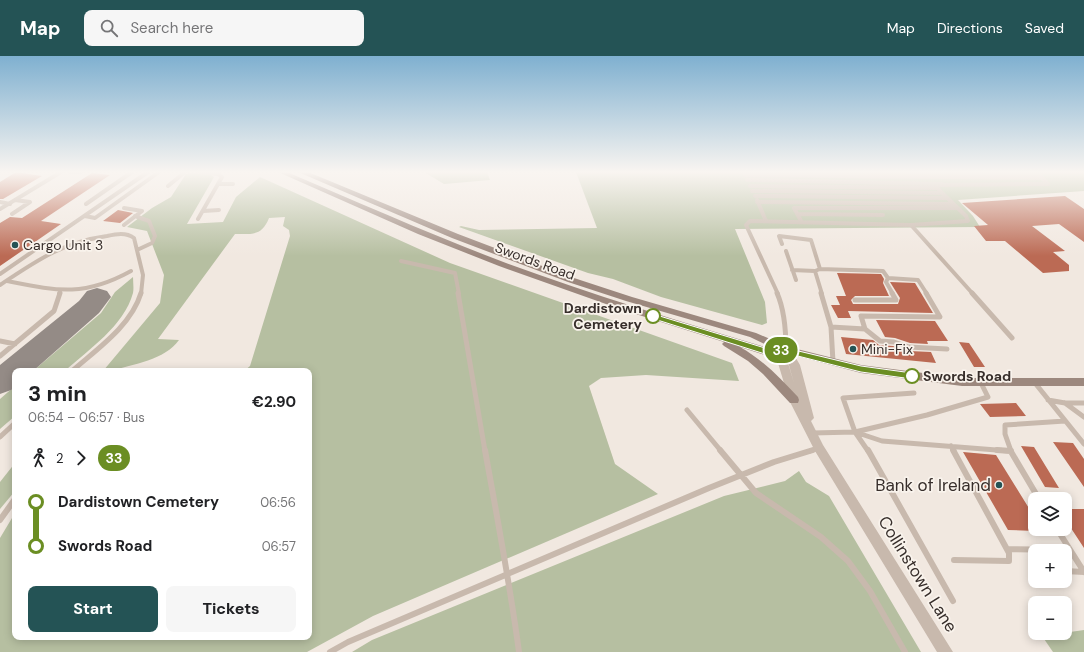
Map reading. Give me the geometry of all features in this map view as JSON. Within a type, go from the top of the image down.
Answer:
[{"type":"main road","name":"Swords Road","points":[[346,200],[421,232],[566,288],[765,351],[786,350]]},
{"type":"main road","name":"Swords Road","points":[[367,200],[454,236],[572,280],[629,299],[753,335],[786,350],[833,362],[861,369],[981,383],[1084,382]]},
{"type":"main road","points":[[712,335],[752,358],[767,371],[794,400]]},
{"type":"street","name":"Collinstown Lane","points":[[786,350],[783,363],[794,400],[819,448],[946,652]]},
{"type":"street","name":"Collinstown Lane","points":[[786,350],[795,365],[812,433]]},
{"type":"lane","points":[[0,209],[16,200],[30,202],[12,214]]},
{"type":"lane","points":[[86,204],[92,200]]},
{"type":"lane","points":[[0,274],[108,200]]},
{"type":"lane","points":[[85,216],[95,218],[120,200]]},
{"type":"lane","points":[[198,219],[209,200]]},
{"type":"lane","points":[[871,200],[889,224]]},
{"type":"lane","points":[[786,350],[786,328],[781,302],[746,225],[750,222],[766,221],[911,225],[930,225],[968,221],[966,216],[949,200]]},
{"type":"lane","points":[[0,202],[10,204]]},
{"type":"lane","points":[[766,221],[757,202],[953,204]]},
{"type":"lane","points":[[124,208],[142,211],[124,224]]},
{"type":"lane","points":[[801,222],[794,208],[958,208]]},
{"type":"lane","points":[[203,211],[219,210]]},
{"type":"lane","points":[[798,214],[883,215]]},
{"type":"lane","points":[[135,216],[149,221],[155,238],[150,246],[137,250]]},
{"type":"lane","points":[[911,225],[977,297],[1012,338]]},
{"type":"lane","points":[[0,285],[54,249],[90,237],[114,234],[129,235],[134,238],[142,276],[142,287],[137,303],[124,322],[114,333],[75,368]]},
{"type":"lane","points":[[782,244],[780,236],[811,240],[820,269]]},
{"type":"lane","points":[[786,252],[796,280]]},
{"type":"lane","points":[[401,261],[454,273],[506,573],[512,598],[519,652]]},
{"type":"lane","points":[[792,270],[815,271],[820,269],[883,271],[888,278],[886,282],[896,300],[856,300]]},
{"type":"lane","points":[[6,281],[73,292],[101,286],[112,282],[131,271]]},
{"type":"lane","points":[[815,271],[831,327],[833,362]]},
{"type":"lane","points":[[888,278],[918,280],[940,317],[861,316],[865,328],[880,341],[894,342],[909,347],[947,349]]},
{"type":"lane","points":[[0,356],[54,311],[58,303],[60,291]]},
{"type":"lane","points":[[831,327],[865,328]]},
{"type":"lane","points":[[0,341],[15,344]]},
{"type":"lane","points":[[812,433],[854,432],[927,415],[988,397],[981,383]]},
{"type":"lane","points":[[1035,383],[1083,443]]},
{"type":"lane","points":[[914,393],[843,398],[854,432],[865,445],[953,601]]},
{"type":"lane","points":[[1048,400],[1065,403],[1084,403]]},
{"type":"lane","points":[[1065,403],[1084,417]]},
{"type":"lane","points":[[687,410],[740,476],[756,493],[821,537],[848,561],[870,591],[905,652]]},
{"type":"lane","points":[[1035,492],[1011,451],[1004,433],[1005,425],[1065,420]]},
{"type":"lane","points":[[0,437],[12,426]]},
{"type":"lane","points":[[854,432],[882,441],[1011,451]]},
{"type":"lane","points":[[951,446],[1009,553],[1009,561],[954,560]]},
{"type":"lane","points":[[330,652],[348,642],[506,573],[790,456],[819,448]]},
{"type":"lane","points":[[0,520],[12,503]]},
{"type":"lane","points":[[1007,549],[1028,549]]},
{"type":"lane","points":[[1072,554],[1084,572]]},
{"type":"lane","points":[[1072,571],[1084,572]]},
{"type":"green space","points":[[166,200],[201,200],[187,224],[223,222],[235,200],[310,200],[450,263],[732,363],[739,381],[646,375],[601,378],[589,386],[615,464],[658,494],[373,616],[307,652],[0,652],[0,538],[12,518],[12,640],[312,640],[312,368],[248,368],[250,366],[290,236],[289,230],[283,226],[285,217],[269,218],[263,228],[256,233],[235,234],[158,339],[179,340],[173,347],[157,357],[148,360],[121,368],[106,368],[160,303],[164,275],[147,231],[127,227],[152,208]]},
{"type":"green space","points":[[586,200],[961,200],[958,200],[973,216],[980,227],[735,229],[765,302],[767,323],[762,325],[661,297],[613,279],[588,273],[459,227],[461,226],[479,230],[597,228]]},
{"type":"green space","points":[[133,277],[133,293],[128,305],[122,316],[105,336],[68,368],[37,368],[101,313],[115,292]]},
{"type":"green space","points":[[12,389],[12,419],[0,429],[0,399]]},
{"type":"green space","points":[[12,467],[12,495],[0,509],[0,482]]},
{"type":"green space","points":[[799,471],[806,482],[829,496],[921,652],[352,652],[372,640],[724,496],[785,481]]},
{"type":"green space","points":[[1084,630],[1084,652],[1053,652],[1045,640],[1072,640],[1072,632]]},
{"type":"building","name":"Cargo Unit 3","points":[[50,200],[73,200],[41,221],[61,224],[0,266],[0,223],[10,217],[22,218]]},
{"type":"building","points":[[1009,200],[1071,200],[1084,209],[1084,242],[1059,224],[1032,226],[1065,251],[1053,252],[1069,265],[1069,271],[1043,273],[1005,241],[986,241],[974,226],[988,225],[962,203]]},
{"type":"building","points":[[118,210],[133,213],[120,223],[103,221]]},
{"type":"building","points":[[837,273],[881,274],[884,279],[883,283],[889,296],[855,296],[851,300],[853,304],[898,304],[900,298],[890,282],[915,283],[933,313],[848,311],[851,318],[838,318],[831,305],[840,305],[836,296],[846,296]]},
{"type":"building","points":[[876,320],[935,321],[948,341],[927,341],[928,344],[910,343],[895,338],[885,337]]},
{"type":"building","points":[[841,337],[873,340],[879,345],[893,346],[909,351],[931,352],[936,363],[846,354]]},
{"type":"building","points":[[959,342],[969,343],[985,367],[974,367]]},
{"type":"building","points":[[1016,403],[1026,416],[990,417],[980,404]]},
{"type":"building","points":[[1053,442],[1073,443],[1084,459],[1084,487]]},
{"type":"building","points":[[1021,446],[1034,447],[1059,488],[1045,487]]},
{"type":"building","name":"Bank of Ireland","points":[[963,452],[996,455],[1028,507],[1028,531],[1008,530]]},
{"type":"building","points":[[1072,509],[1084,509],[1084,548],[1072,530]]},
{"type":"taxiway","points":[[17,368],[89,307],[97,297]]},
{"type":"taxiway","points":[[0,382],[12,372]]},
{"type":"bus line","name":"33","points":[[653,316],[732,342],[765,351],[786,350],[861,369],[912,376]]},
{"type":"place","name":"Cargo Unit 3","points":[[15,245]]},
{"type":"place","name":"Dardistown Cemetery","points":[[653,316]]},
{"type":"place","name":"Mini-Fix","points":[[853,349]]},
{"type":"place","name":"Swords Road","points":[[912,376]]},
{"type":"place","name":"Bank of Ireland","points":[[999,485]]}]
